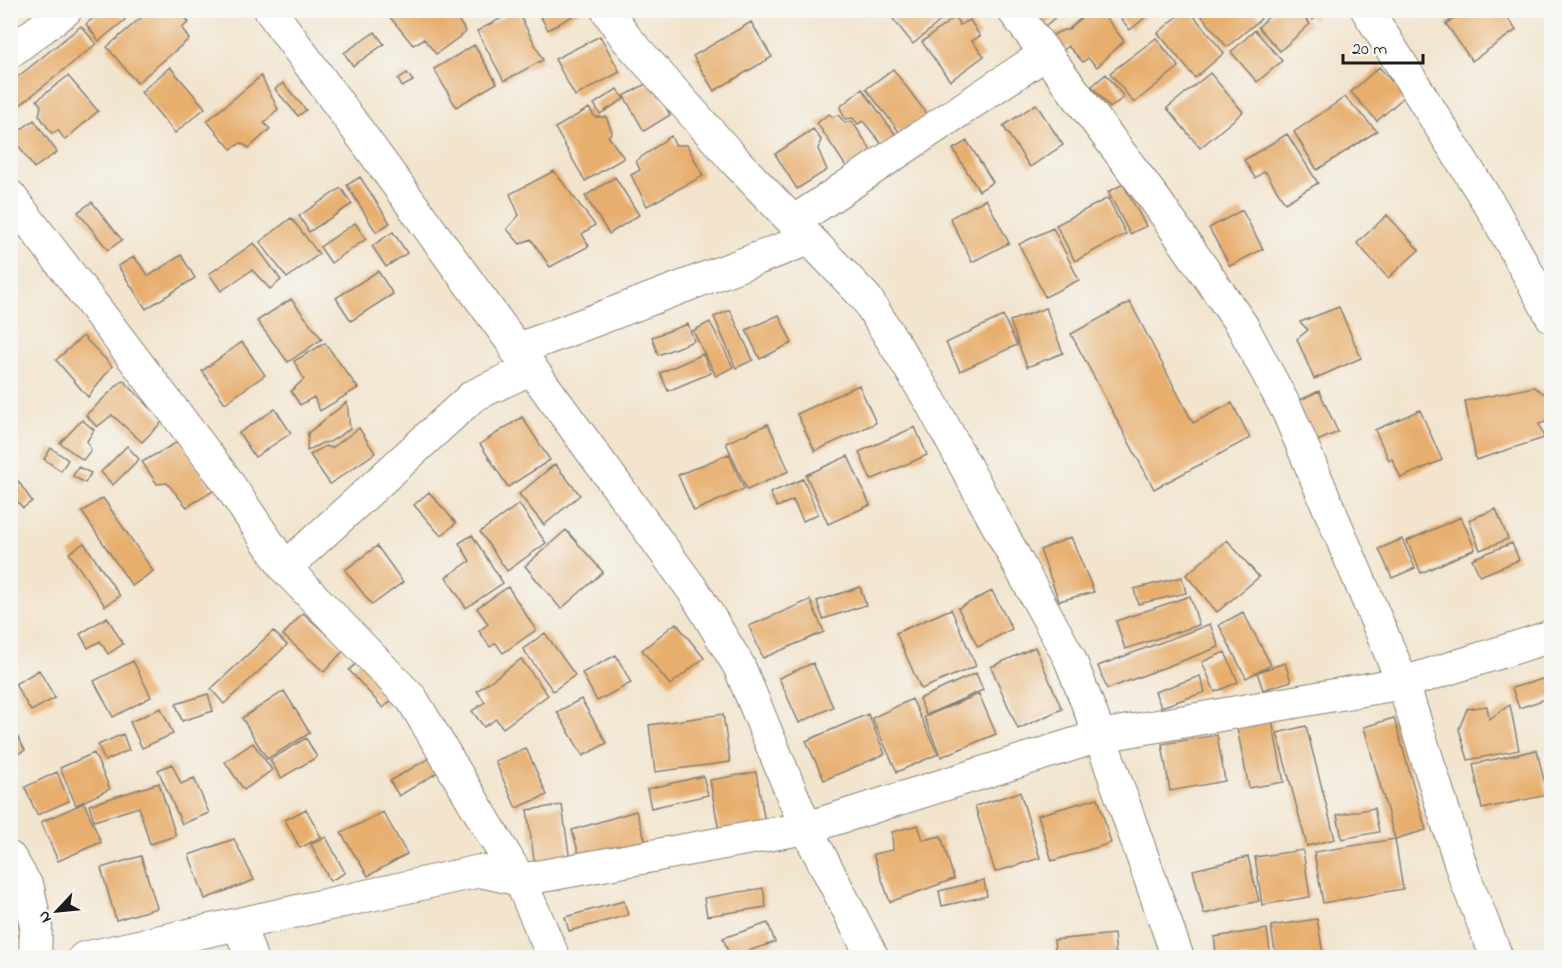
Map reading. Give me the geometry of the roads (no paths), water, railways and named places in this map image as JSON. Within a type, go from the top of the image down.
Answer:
[{"type":"street","points":[[10,52],[66,10]]},
{"type":"street","points":[[270,10],[695,593],[739,666],[806,828],[873,957]]},
{"type":"street","points":[[607,10],[626,38],[738,164],[866,298],[929,399],[1070,659],[1100,736],[1178,957]]},
{"type":"street","points":[[1013,10],[1156,201],[1243,327],[1288,412],[1403,683],[1464,875],[1497,957]]},
{"type":"street","points":[[1367,10],[1493,210],[1551,317]]},
{"type":"street","points":[[285,568],[473,396],[523,359],[801,230],[1045,54]]},
{"type":"street","points":[[10,196],[224,477],[285,568],[412,699],[520,880],[554,957]]},
{"type":"street","points":[[84,957],[480,871],[520,880],[806,828],[1100,736],[1403,683],[1551,636]]},
{"type":"street","points":[[10,858],[28,888],[36,926],[35,957]]},
{"type":"street","points":[[239,924],[251,957]]}]
